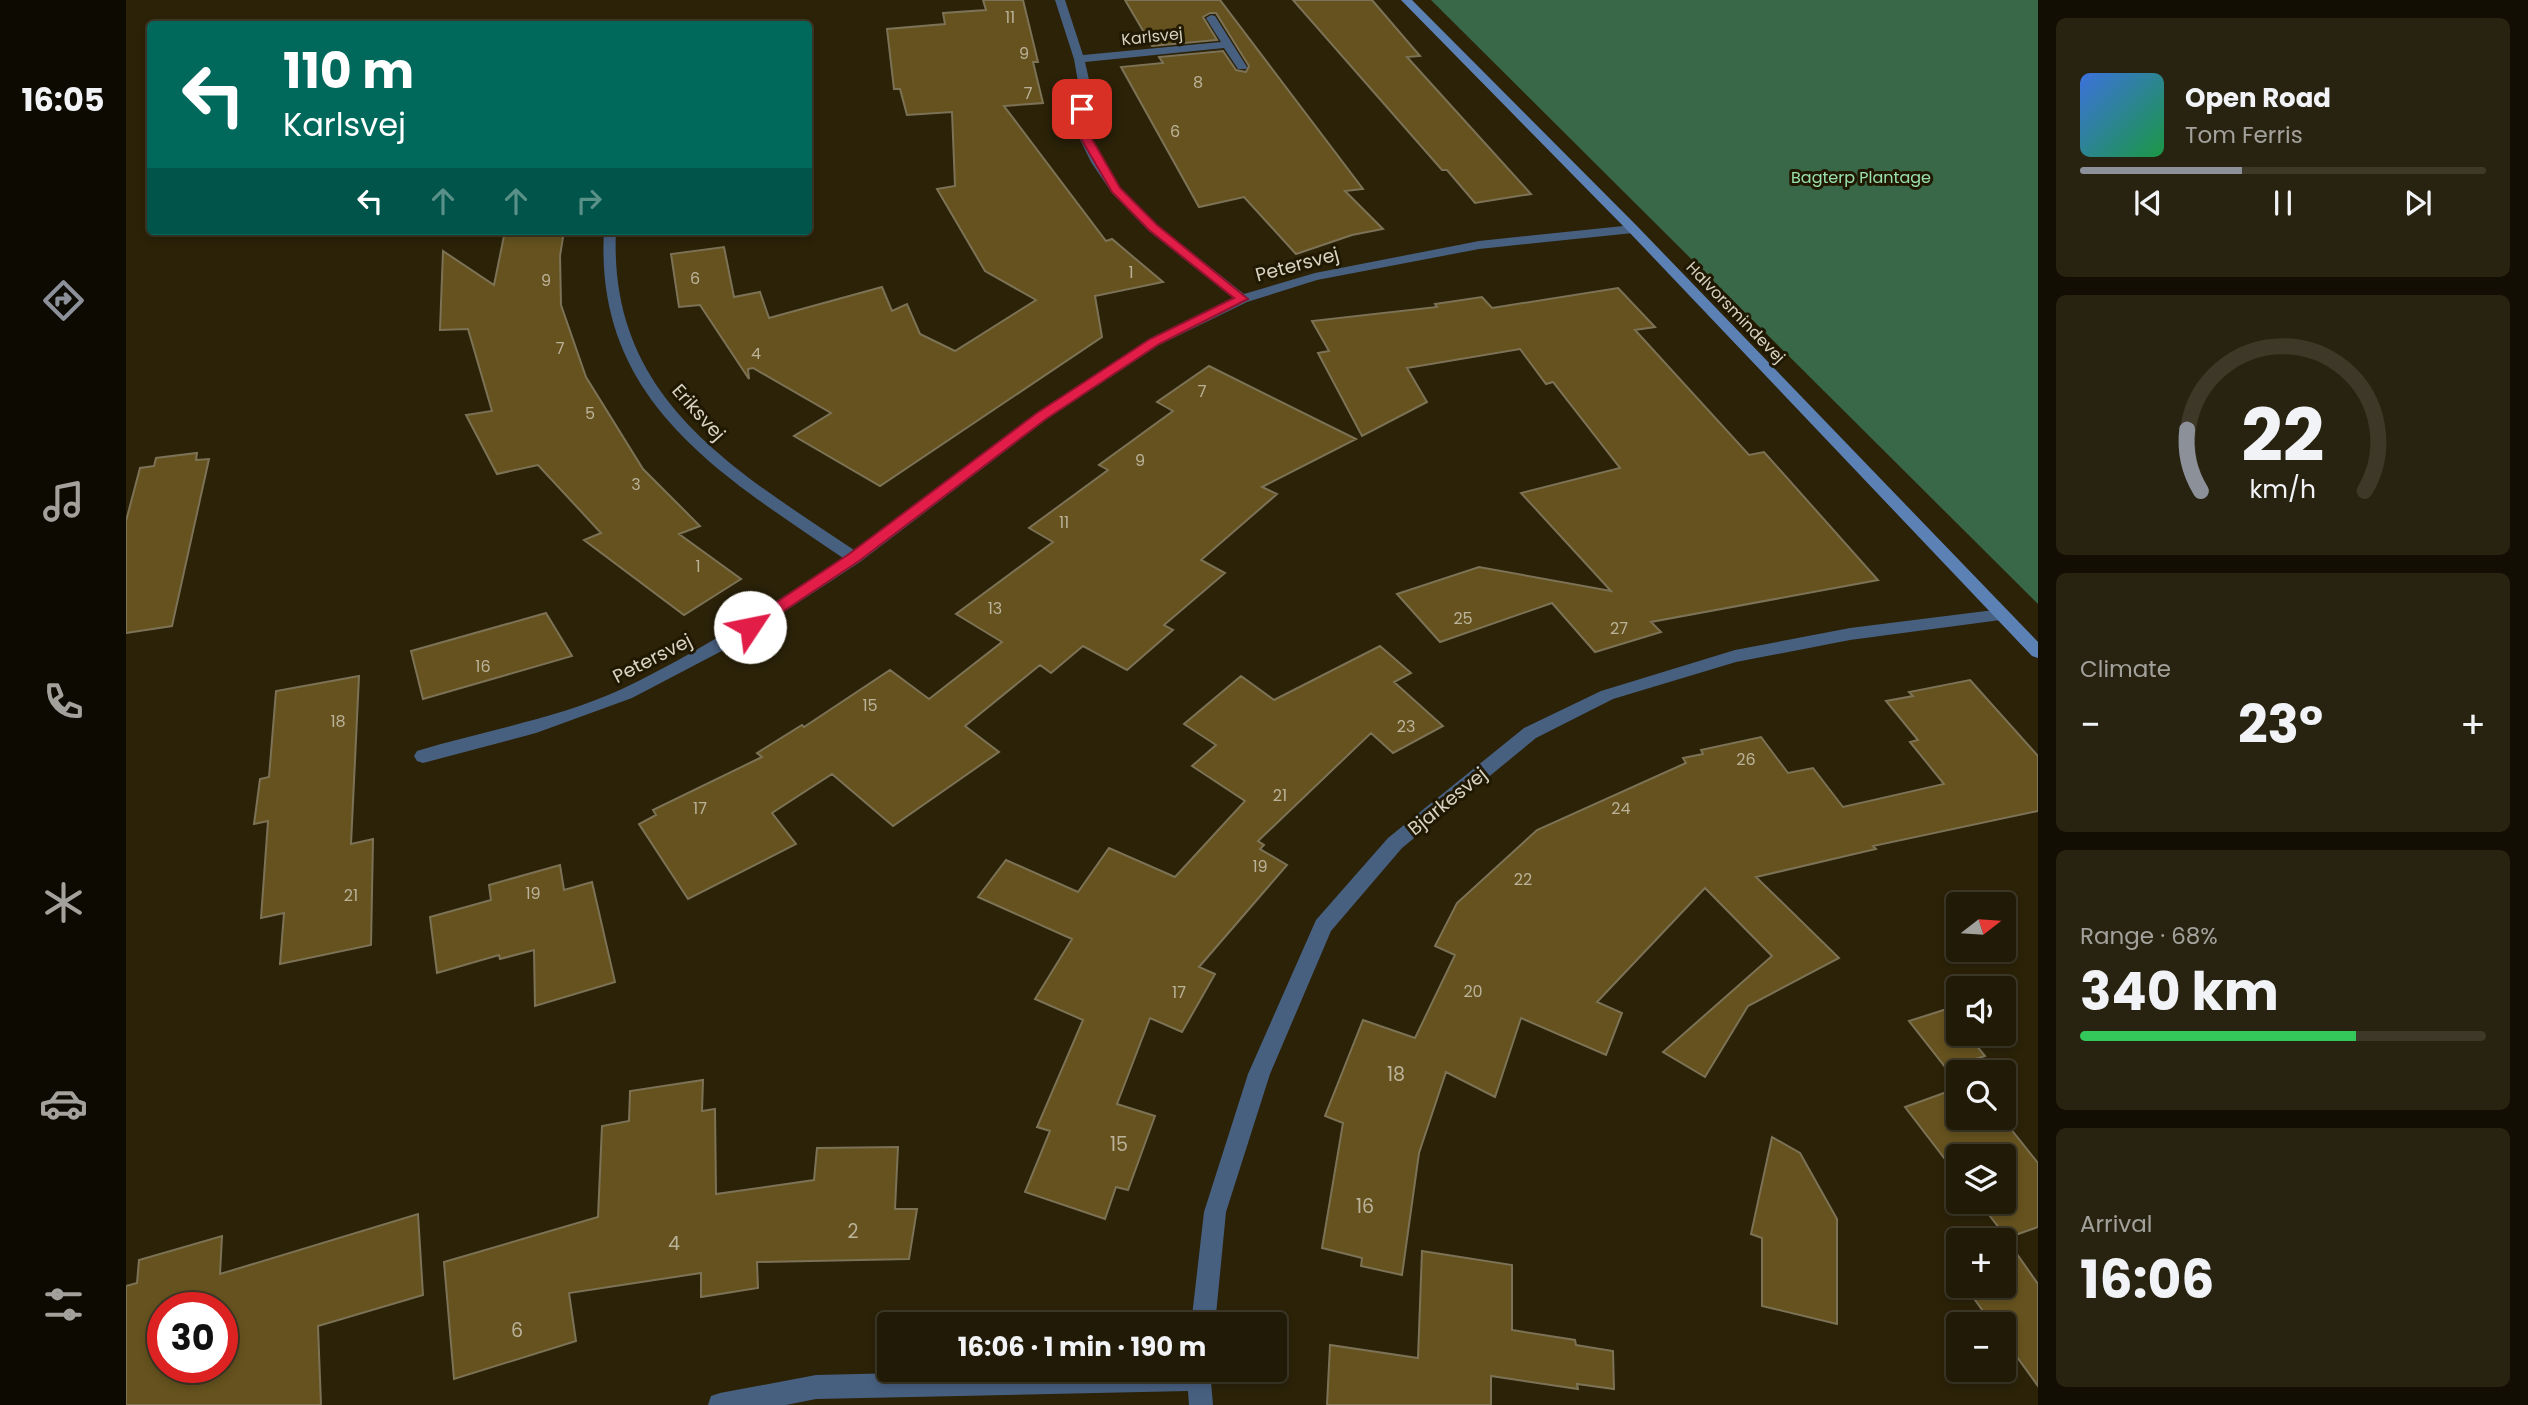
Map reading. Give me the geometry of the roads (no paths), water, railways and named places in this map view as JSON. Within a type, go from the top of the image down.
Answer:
[{"type":"street","points":[[1060,0],[1079,59],[1086,93],[1079,125],[1116,190],[1153,228],[1242,299]]},
{"type":"street","name":"Halvorsmindevej","points":[[1406,0],[1633,229],[2038,652]]},
{"type":"street","points":[[1212,19],[1242,67]]},
{"type":"street","name":"Karlsvej","points":[[1079,59],[1228,44]]},
{"type":"street","name":"Petersvej","points":[[423,756],[530,728],[626,694],[729,640],[854,558],[1042,416],[1154,342],[1242,299],[1315,277],[1466,247],[1633,229]]},
{"type":"street","name":"Eriksvej","points":[[609,235],[607,251],[613,304],[633,359],[670,414],[725,469],[854,558]]},
{"type":"street","name":"Bjarkesvej","points":[[1204,1312],[1215,1212],[1259,1074],[1323,926],[1395,843],[1530,733],[1607,695],[1735,656],[1850,634],[2002,615]]},
{"type":"street","points":[[720,1405],[816,1387],[963,1382]]},
{"type":"street","points":[[1199,1382],[1201,1405]]},
{"type":"park label","name":"Bagterp Plantage","points":[[1861,177]]}]
